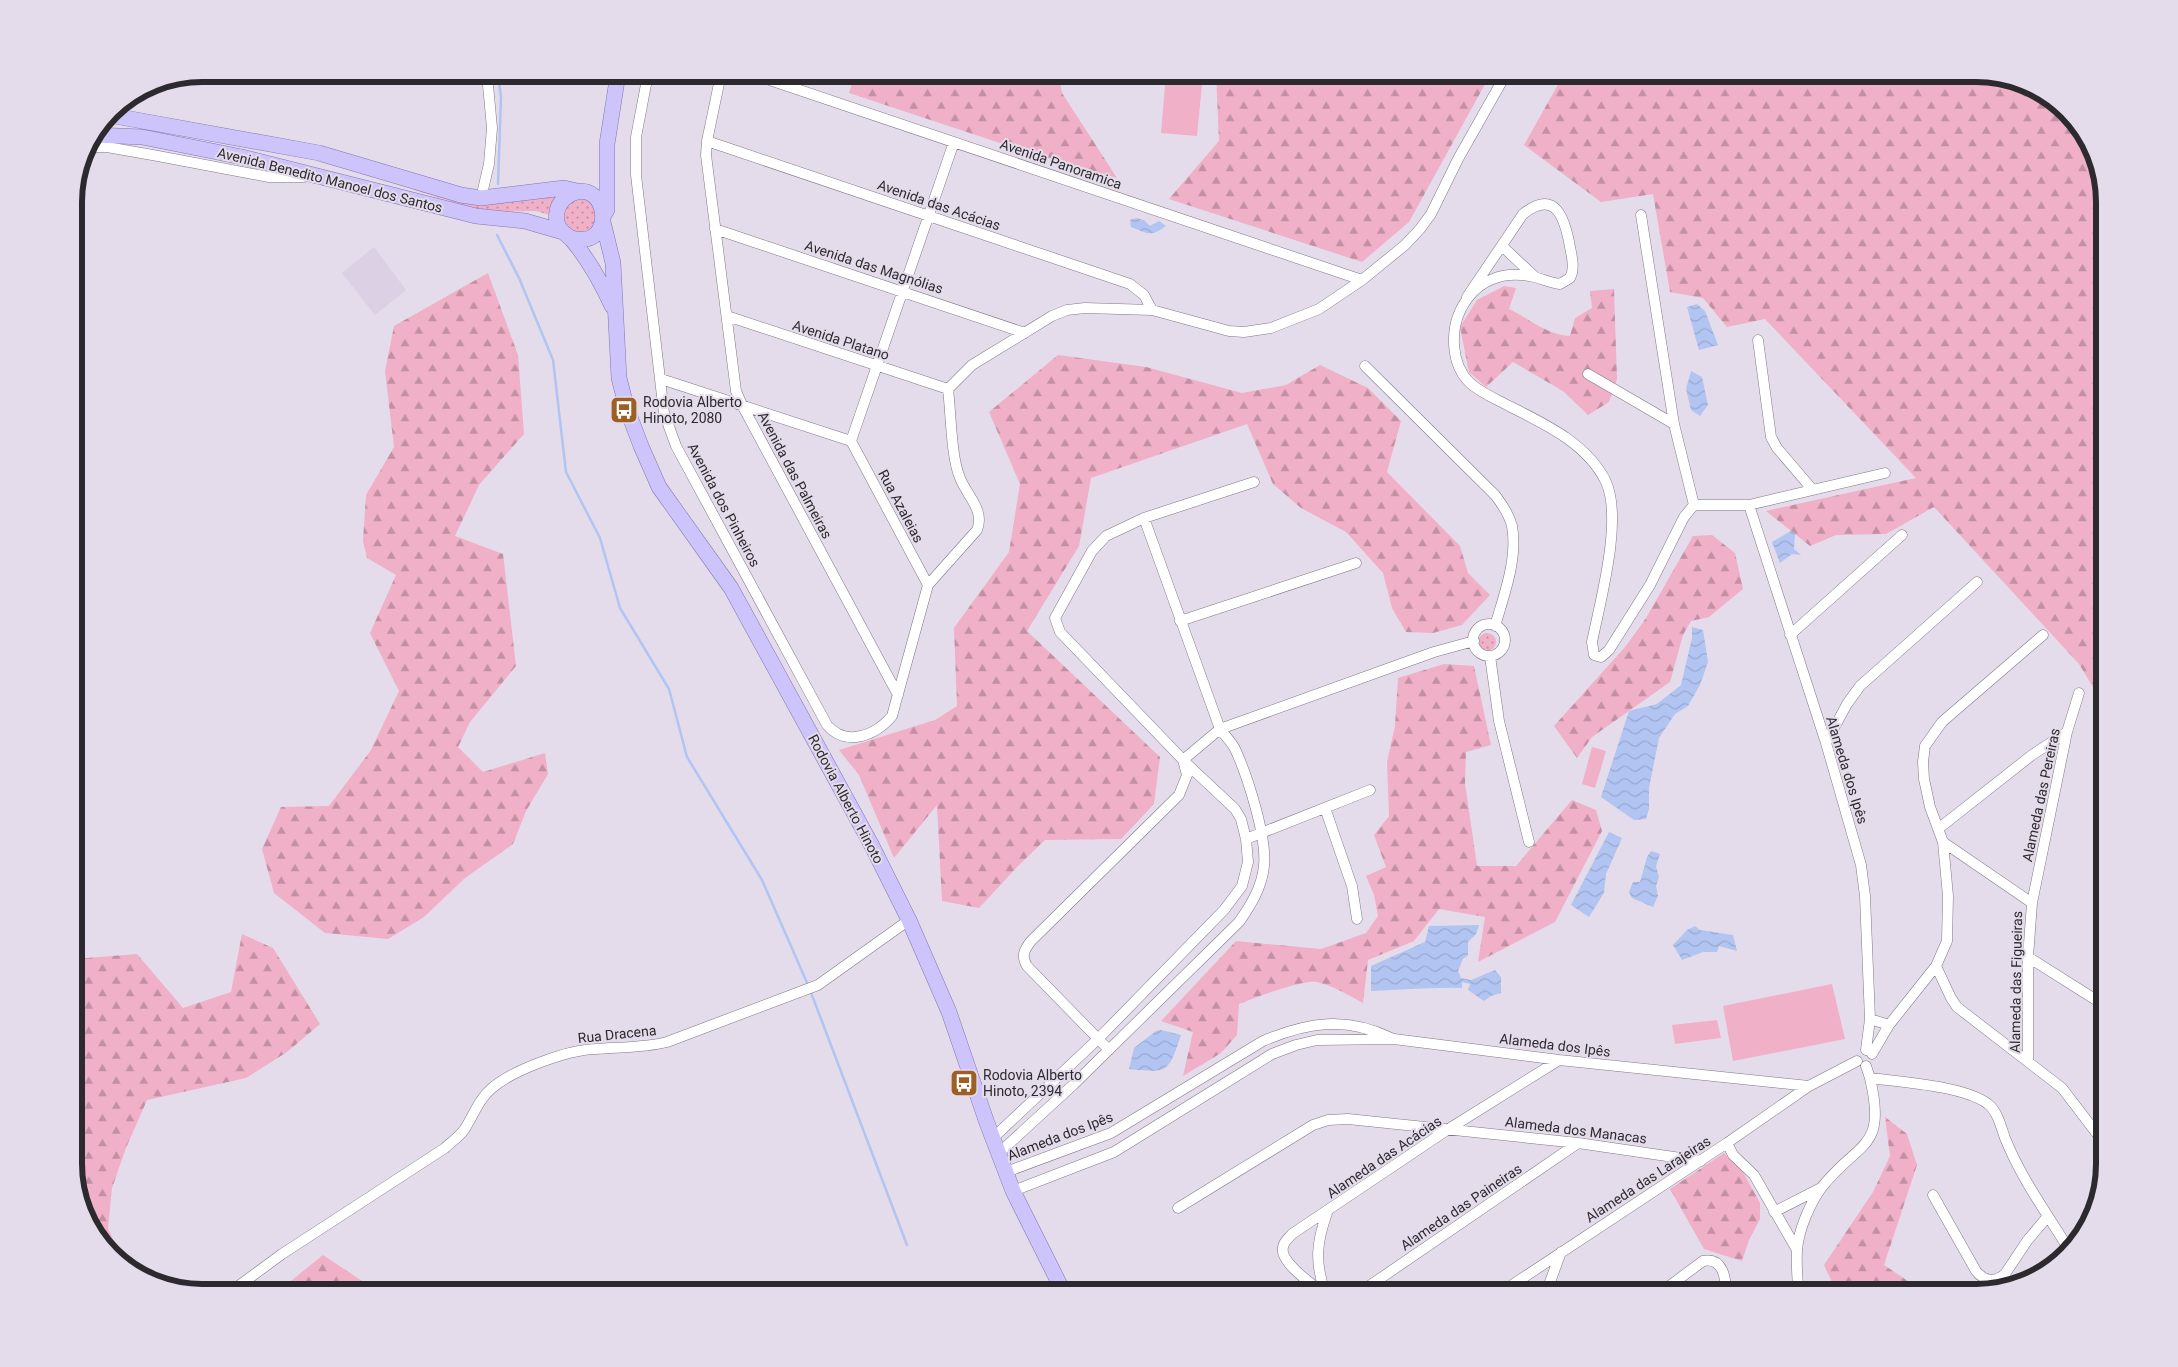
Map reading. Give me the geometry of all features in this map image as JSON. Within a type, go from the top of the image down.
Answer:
[{"type":"main road","name":"Rodovia Alberto Hinoto","points":[[617,82],[611,115],[606,173],[607,210],[603,219],[613,263],[620,378],[626,409],[660,487],[731,588],[867,836],[909,920],[949,1012],[1013,1190],[1060,1284]]},
{"type":"main road","name":"Avenida Benedito Manoel dos Santos","points":[[118,117],[319,153],[461,195],[481,198],[564,188],[585,193]]},
{"type":"main road","name":"Avenida Benedito Manoel dos Santos","points":[[104,135],[142,137],[242,157],[476,216],[525,221],[567,235]]},
{"type":"main road","points":[[585,193],[594,197],[601,204],[603,219],[599,229],[592,236],[582,240],[567,235],[556,218],[558,207],[569,195],[585,193],[604,180],[606,173]]},
{"type":"main road","name":"Rodovia Alberto Hinoto","points":[[567,235],[604,290],[616,317]]},
{"type":"street","points":[[481,198],[491,144],[492,111],[489,82]]},
{"type":"street","name":"Avenida dos Pinheiros","points":[[646,82],[636,138],[636,175],[664,413],[676,446],[827,725],[834,733],[842,737],[855,737],[872,733],[885,724],[892,716],[898,695]]},
{"type":"street","name":"Avenida das Palmeiras","points":[[719,82],[707,141],[706,155],[736,391],[898,695]]},
{"type":"street","name":"Avenida Panoramica","points":[[776,82],[1362,280]]},
{"type":"street","points":[[898,695],[928,585],[977,530],[980,521],[979,512],[957,470],[948,389],[972,365],[1024,332],[1067,310],[1084,308],[1152,310],[1229,331],[1244,332],[1271,328],[1319,309],[1362,280],[1405,245],[1420,229],[1431,214],[1458,159],[1501,82]]},
{"type":"street","name":"Avenida das Acácias","points":[[707,141],[1130,284],[1144,295],[1152,310]]},
{"type":"street","points":[[661,379],[851,441],[954,142]]},
{"type":"street","points":[[96,148],[158,156],[269,177],[335,179]]},
{"type":"street","points":[[1467,297],[1483,283],[1503,275],[1535,277],[1560,284],[1566,282],[1572,274],[1573,268],[1562,214],[1558,209],[1540,204],[1529,209],[1519,218],[1467,297],[1456,322],[1454,337],[1455,355],[1464,376],[1478,389],[1558,432],[1590,459],[1606,482],[1610,497],[1612,521],[1608,564],[1592,642],[1594,654],[1598,657],[1609,650],[1650,585],[1684,517],[1694,505]]},
{"type":"street","points":[[1641,215],[1674,424],[1694,505]]},
{"type":"street","name":"Avenida das Magnólias","points":[[715,229],[1024,332]]},
{"type":"street","points":[[1502,246],[1535,277]]},
{"type":"street","name":"Avenida Platano","points":[[726,316],[948,389]]},
{"type":"street","points":[[1758,340],[1771,437],[1777,448],[1812,489]]},
{"type":"street","points":[[1365,366],[1495,495],[1508,514],[1512,526],[1512,555],[1508,580],[1495,626]]},
{"type":"street","points":[[1588,374],[1674,424]]},
{"type":"street","name":"Rua Azaleias","points":[[851,441],[928,585]]},
{"type":"street","points":[[1694,505],[1749,505],[1885,473]]},
{"type":"street","points":[[993,1138],[1098,1038],[1224,910],[1242,886],[1248,862],[1246,838],[1241,819],[1235,809],[1184,760],[1060,632],[1055,618],[1099,542],[1118,529],[1144,518],[1254,482]]},
{"type":"street","name":"Alameda dos Ipês","points":[[1749,505],[1826,743],[1861,865],[1865,896],[1870,1019],[1869,1052]]},
{"type":"street","points":[[999,1153],[1060,1098],[1240,922],[1257,894],[1262,878],[1264,865],[1261,833],[1236,749],[1220,729],[1144,518]]},
{"type":"street","points":[[1790,635],[1902,535]]},
{"type":"street","points":[[1180,621],[1356,563]]},
{"type":"street","points":[[1826,743],[1846,704],[1860,686],[1977,582]]},
{"type":"street","points":[[1488,624],[1495,626],[1504,635],[1504,645],[1499,653],[1490,656],[1478,652],[1474,641],[1478,629],[1488,624]]},
{"type":"street","points":[[1857,1061],[1858,1053],[1869,1052],[1936,966],[1947,941],[1948,917],[1943,842],[1924,779],[1922,762],[1925,746],[1942,722],[2043,635]]},
{"type":"street","points":[[1184,760],[1220,729],[1434,652],[1474,641]]},
{"type":"street","points":[[1490,656],[1499,721],[1529,842]]},
{"type":"street","name":"Alameda das Pereiras","points":[[2032,903],[2068,732],[2079,693]]},
{"type":"street","points":[[1938,829],[2032,755],[2068,732]]},
{"type":"street","points":[[1109,1050],[1027,966],[1023,960],[1023,955],[1031,941],[1179,795],[1187,775],[1184,760]]},
{"type":"street","points":[[1246,838],[1370,790]]},
{"type":"street","points":[[1325,808],[1352,886],[1357,919]]},
{"type":"street","points":[[1943,842],[2032,903]]},
{"type":"street","name":"Alameda das Figueiras","points":[[2028,1061],[2028,957],[2032,903]]},
{"type":"street","name":"Rua Dracena","points":[[241,1284],[282,1254],[444,1148],[464,1129],[484,1096],[494,1087],[511,1077],[549,1058],[578,1051],[646,1047],[667,1042],[802,992],[818,985],[909,920]]},
{"type":"street","points":[[2028,957],[2096,1000]]},
{"type":"street","points":[[1936,966],[1957,1007],[2062,1088],[2096,1132]]},
{"type":"street","points":[[1870,1019],[1889,1025]]},
{"type":"street","name":"Alameda dos Ipês","points":[[1006,1172],[1076,1148],[1111,1133],[1263,1041],[1286,1031],[1309,1025],[1350,1024],[1373,1029],[1394,1039]]},
{"type":"street","name":"Alameda dos Ipês","points":[[1013,1190],[1119,1149],[1272,1054],[1317,1040],[1394,1039],[1559,1060],[1809,1086]]},
{"type":"street","points":[[1857,1061],[1859,1064],[1866,1066],[1872,1062],[1869,1052]]},
{"type":"street","name":"Alameda das Acácias","points":[[1313,1284],[1286,1261],[1282,1247],[1292,1234],[1327,1213],[1447,1130],[1559,1060]]},
{"type":"street","points":[[1809,1086],[1857,1061]]},
{"type":"street","points":[[1798,1284],[1797,1250],[1805,1220],[1822,1188],[1869,1140],[1876,1114],[1866,1066]]},
{"type":"street","points":[[1066,1069],[1077,1081]]},
{"type":"street","points":[[1870,1078],[1931,1086],[1968,1094],[1989,1105],[1996,1114],[2023,1176],[2065,1243]]},
{"type":"street","name":"Alameda das Larajeiras","points":[[1513,1284],[1701,1161],[1809,1086]]},
{"type":"street","points":[[1048,1087],[1060,1098]]},
{"type":"street","name":"Alameda dos Manacas","points":[[1178,1208],[1292,1136],[1313,1125],[1328,1120],[1348,1119],[1554,1140],[1701,1161]]},
{"type":"street","points":[[1111,1133],[1119,1149]]},
{"type":"street","points":[[1554,1140],[1554,1160]]},
{"type":"street","name":"Alameda das Paineiras","points":[[1372,1284],[1578,1143]]},
{"type":"street","points":[[1727,1143],[1733,1155],[1754,1175],[1797,1250]]},
{"type":"street","points":[[1076,1148],[1082,1164]]},
{"type":"street","points":[[1774,1212],[1822,1188]]},
{"type":"street","points":[[1933,1195],[1976,1271],[1984,1279],[1992,1280],[2005,1274],[2027,1241],[2048,1216]]},
{"type":"street","points":[[1322,1284],[1317,1252],[1318,1240],[1327,1213]]},
{"type":"street","points":[[1549,1284],[1561,1252]]},
{"type":"street","points":[[1672,1284],[1703,1261],[1709,1260],[1720,1266],[1725,1284]]},
{"type":"shaded area","points":[[374,247],[406,290],[375,315],[342,273]]},
{"type":"green space","points":[[852,82],[1060,82],[1062,93],[1117,178],[1015,148],[849,93]]},
{"type":"green space","points":[[1165,82],[1202,82],[1197,136],[1161,133]]},
{"type":"green space","points":[[1216,82],[1486,82],[1409,222],[1362,262],[1169,199],[1219,141]]},
{"type":"green space","points":[[1559,82],[1975,82],[2006,87],[2021,92],[2048,107],[2060,118],[2071,130],[2083,150],[2093,179],[2095,195],[2096,691],[2079,664],[1934,507],[1886,534],[1836,535],[1810,546],[1766,511],[1916,478],[1765,319],[1727,327],[1703,298],[1670,292],[1653,194],[1601,202],[1524,145]]},
{"type":"green space","points":[[416,186],[469,201],[562,191],[553,216],[536,211],[486,212],[414,190]]},
{"type":"green space","points":[[582,199],[588,200],[599,213],[590,233],[568,230],[564,219],[567,206]]},
{"type":"green space","points":[[488,273],[518,355],[524,434],[479,485],[455,536],[503,554],[516,666],[470,722],[458,747],[483,772],[545,753],[548,774],[526,811],[513,844],[465,878],[424,917],[388,939],[325,933],[274,893],[262,849],[281,807],[329,806],[371,750],[399,691],[370,633],[396,575],[367,558],[363,541],[366,495],[394,447],[385,371],[394,326]]},
{"type":"green space","points":[[1504,286],[1516,288],[1509,309],[1545,329],[1570,336],[1575,318],[1592,308],[1590,291],[1614,289],[1617,379],[1609,402],[1588,415],[1563,391],[1513,362],[1486,387],[1469,372],[1460,327],[1477,300]]},
{"type":"green space","points":[[1058,355],[1146,367],[1242,393],[1286,385],[1320,365],[1368,388],[1401,421],[1387,472],[1460,546],[1468,573],[1490,595],[1462,625],[1433,633],[1406,632],[1392,608],[1383,573],[1346,532],[1301,508],[1273,484],[1247,424],[1091,478],[1079,546],[1027,631],[1160,757],[1154,804],[1121,839],[1045,840],[979,908],[942,901],[937,805],[894,858],[859,775],[839,750],[935,720],[957,706],[954,628],[1009,552],[1020,484],[989,412]]},
{"type":"green space","points":[[1712,535],[1735,553],[1743,589],[1709,617],[1691,621],[1683,635],[1670,682],[1592,737],[1577,758],[1554,726],[1626,646],[1646,618],[1693,536]]},
{"type":"green space","points":[[1487,633],[1493,636],[1496,642],[1493,648],[1487,651],[1481,648],[1478,642],[1481,636]]},
{"type":"green space","points":[[1444,664],[1474,666],[1491,745],[1466,752],[1465,783],[1477,866],[1516,866],[1572,800],[1596,810],[1602,831],[1555,922],[1478,962],[1485,917],[1439,909],[1414,941],[1368,960],[1363,1003],[1329,986],[1310,982],[1278,990],[1239,1004],[1237,1035],[1221,1053],[1183,1076],[1193,1032],[1161,1021],[1236,941],[1321,949],[1366,933],[1378,916],[1374,895],[1366,876],[1386,867],[1374,835],[1389,816],[1387,762],[1395,726],[1398,678]]},
{"type":"green space","points":[[1592,747],[1606,751],[1595,788],[1582,784]]},
{"type":"green space","points":[[242,934],[273,948],[320,1024],[287,1052],[246,1078],[147,1100],[126,1148],[112,1188],[108,1228],[116,1247],[107,1237],[95,1217],[85,1188],[83,1172],[83,958],[137,954],[183,1008],[231,992]]},
{"type":"green space","points":[[1832,984],[1845,1039],[1733,1061],[1723,1006]]},
{"type":"green space","points":[[1717,1020],[1721,1038],[1675,1044],[1672,1025]]},
{"type":"green space","points":[[1885,1117],[1907,1134],[1917,1165],[1884,1265],[1912,1284],[1833,1284],[1824,1265],[1873,1192],[1890,1156]]},
{"type":"green space","points":[[1724,1153],[1743,1172],[1760,1203],[1760,1219],[1749,1240],[1742,1261],[1704,1249],[1670,1189]]},
{"type":"green space","points":[[323,1255],[366,1284],[287,1284]]},
{"type":"water","points":[[1136,218],[1144,220],[1150,226],[1159,221],[1166,226],[1156,232],[1148,233],[1131,227],[1130,220]]},
{"type":"water","points":[[1697,304],[1705,311],[1718,345],[1699,350],[1687,307]]},
{"type":"water","points":[[1691,371],[1702,377],[1708,405],[1700,416],[1691,410],[1686,389]]},
{"type":"water","points":[[1791,531],[1795,533],[1794,549],[1801,555],[1792,554],[1780,563],[1772,542]]},
{"type":"water","points":[[1692,627],[1703,630],[1708,662],[1700,685],[1688,706],[1675,714],[1659,738],[1649,788],[1649,809],[1646,819],[1634,820],[1601,797],[1629,711],[1657,704],[1681,685],[1692,638]]},
{"type":"water","points":[[1609,832],[1622,838],[1606,874],[1604,893],[1589,917],[1571,905]]},
{"type":"water","points":[[1651,851],[1660,854],[1656,866],[1659,877],[1656,886],[1658,896],[1653,907],[1632,898],[1629,892],[1633,882],[1640,882],[1647,857]]},
{"type":"water","points":[[1479,925],[1476,934],[1468,942],[1468,955],[1463,959],[1458,971],[1461,978],[1471,980],[1495,970],[1501,977],[1501,993],[1491,996],[1484,1001],[1468,990],[1470,984],[1462,982],[1462,988],[1371,991],[1371,966],[1425,942],[1429,926]]},
{"type":"water","points":[[1695,926],[1700,930],[1733,935],[1737,951],[1719,946],[1717,952],[1703,952],[1682,960],[1673,945],[1687,930]]},
{"type":"water","points":[[1161,1030],[1181,1035],[1169,1064],[1165,1068],[1152,1071],[1129,1069],[1134,1048],[1156,1031]]},
{"type":"waterway","points":[[498,184],[501,97],[499,82]]},
{"type":"waterway","points":[[497,235],[519,278],[553,360],[566,472],[600,538],[620,608],[669,689],[687,757],[762,880],[808,985]]},
{"type":"waterway","points":[[810,990],[907,1245]]},
{"type":"place","name":"Rodovia Alberto Hinoto, 2080","points":[[624,410]]},
{"type":"place","name":"Rodovia Alberto Hinoto, 2394","points":[[964,1083]]}]
